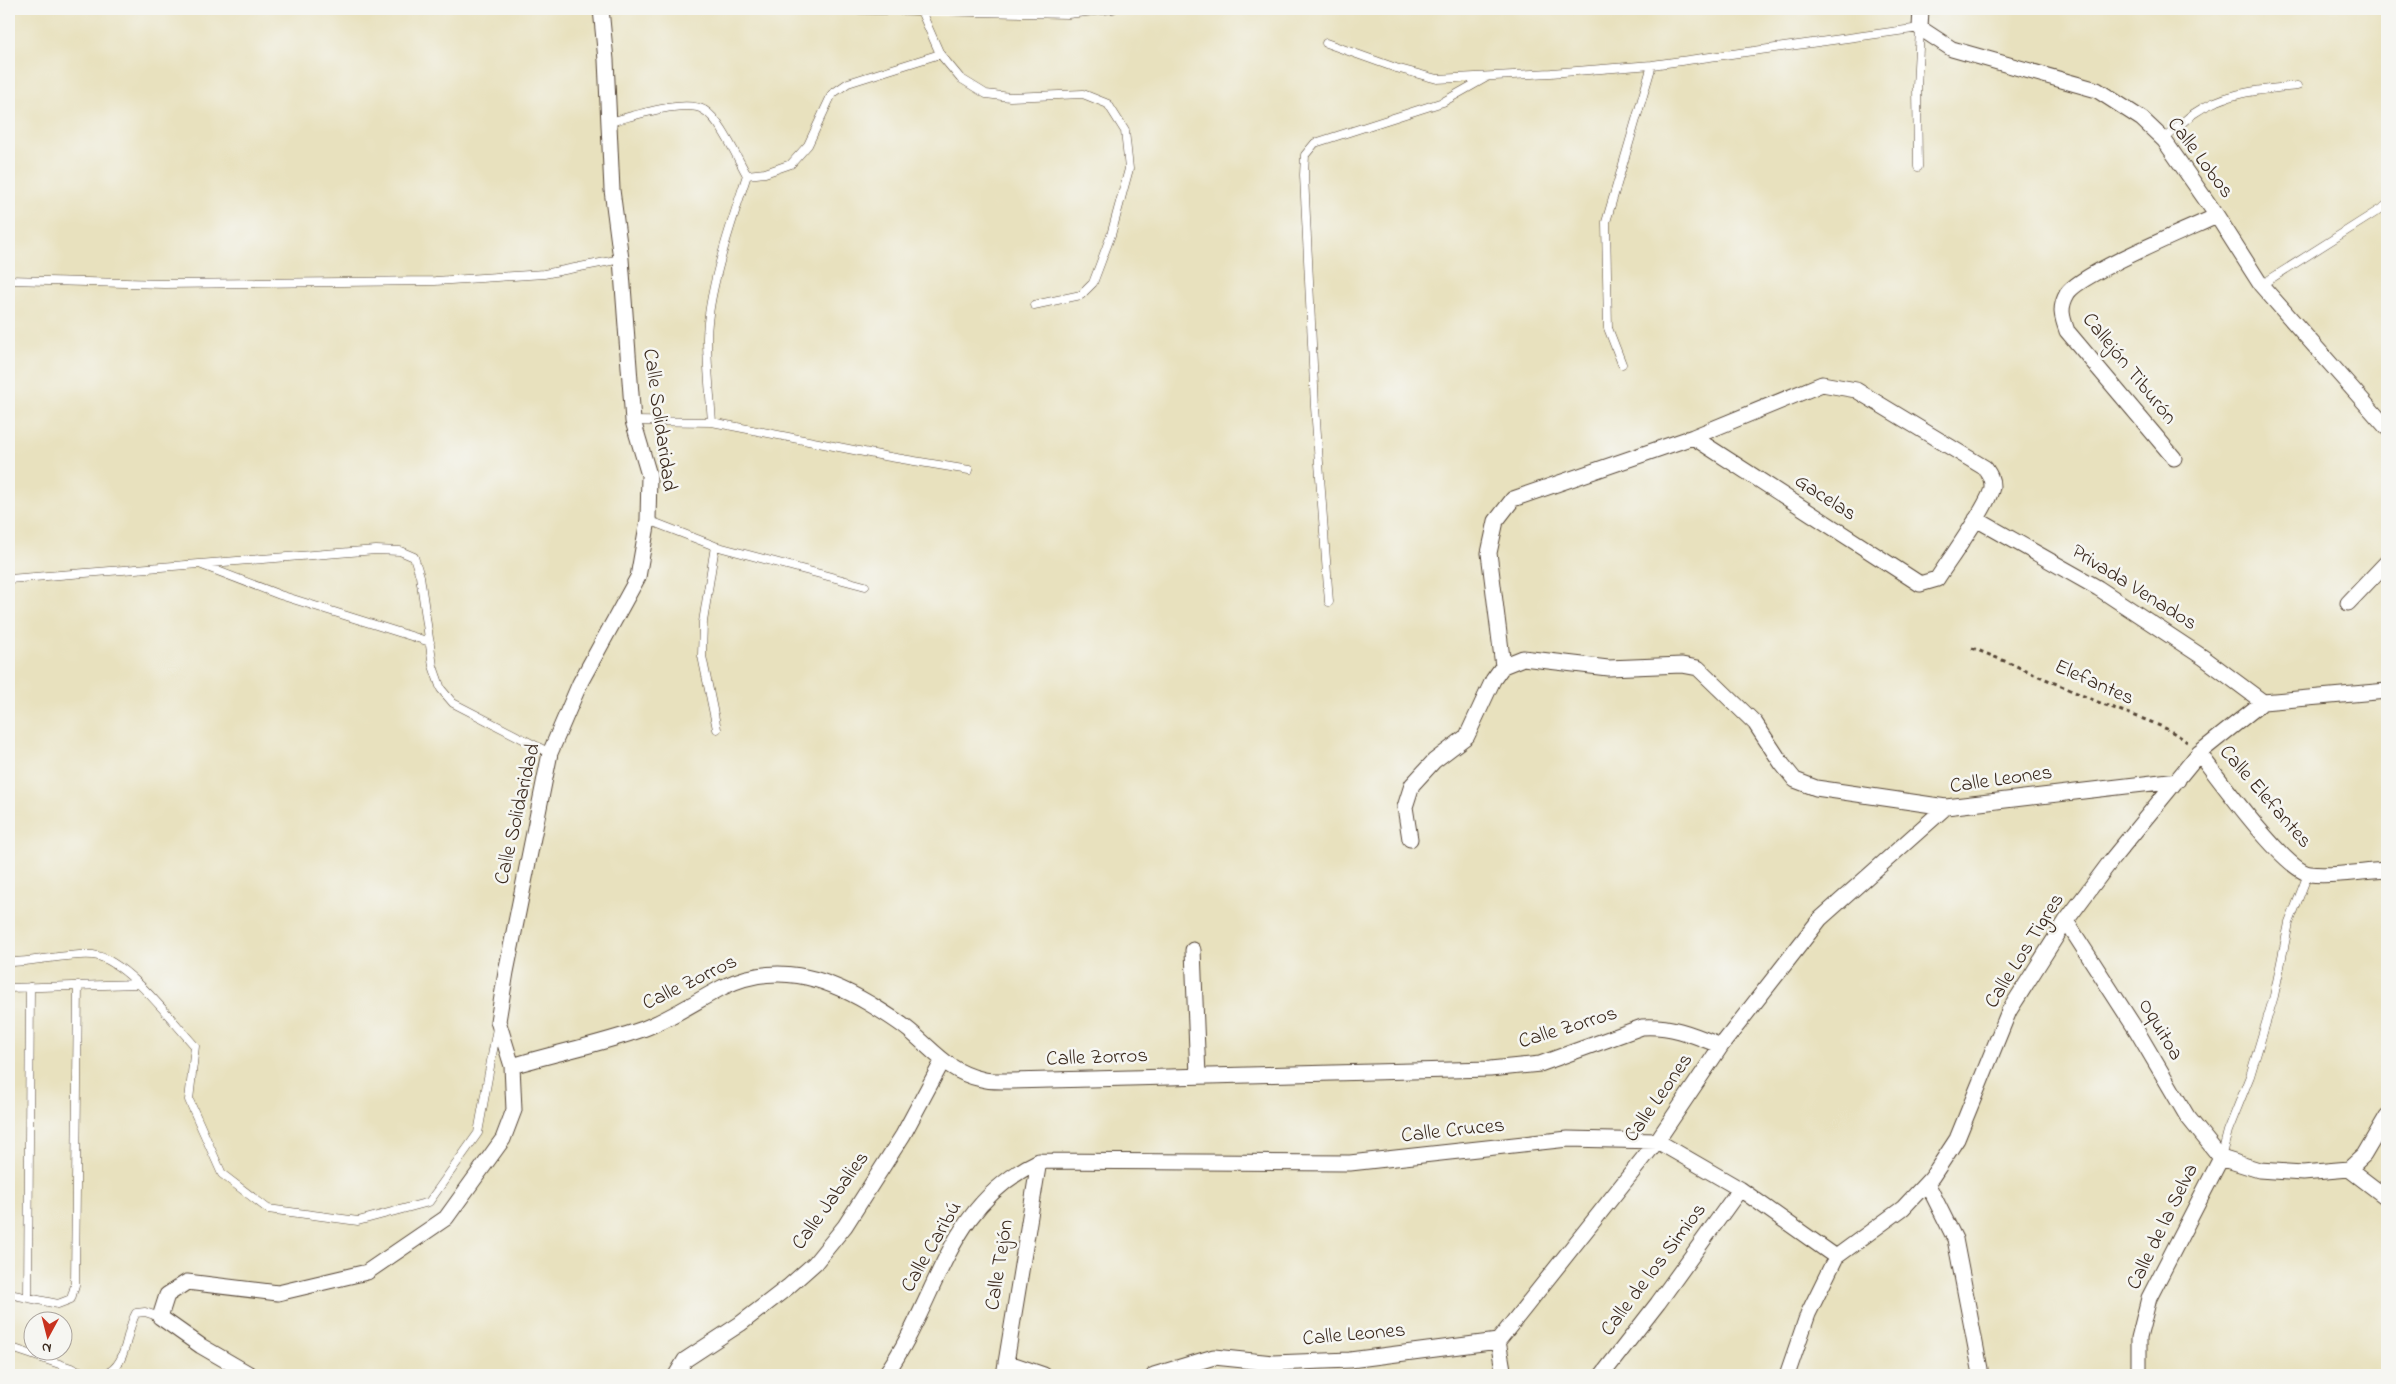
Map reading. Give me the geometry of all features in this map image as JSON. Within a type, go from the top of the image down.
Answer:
[{"type":"street","name":"Calle Solidaridad","points":[[498,1021],[550,752],[580,683],[638,578],[648,520],[649,476],[633,420],[621,259],[612,190],[601,9]]},
{"type":"street","points":[[1920,28],[1921,9]]},
{"type":"street","name":"Calle Lobos","points":[[1920,28],[1952,49],[2096,90],[2142,119],[2164,140],[2217,216],[2261,285],[2387,428]]},
{"type":"street","name":"Callejón Tiburón","points":[[2174,458],[2067,331],[2060,310],[2068,292],[2088,276],[2217,216]]},
{"type":"street","points":[[1503,666],[1489,553],[1496,521],[1513,499],[1693,437],[1822,384],[1850,388],[1985,468],[1991,477],[1992,487],[1976,519]]},
{"type":"street","name":"Gacelas","points":[[1693,437],[1920,584],[1937,579],[1976,519]]},
{"type":"street","name":"Privada Venados","points":[[1976,519],[2098,588],[2204,658],[2263,702]]},
{"type":"street","points":[[2348,603],[2387,562]]},
{"type":"street","points":[[1410,840],[1405,807],[1412,785],[1434,761],[1467,736],[1493,680],[1503,666],[1522,658],[1608,668],[1682,665],[1698,668],[1755,723],[1795,780],[1816,788],[1946,807]]},
{"type":"street","points":[[2263,702],[2387,690]]},
{"type":"street","name":"Calle Los Tigres","points":[[1787,1375],[1808,1314],[1836,1257],[1903,1208],[1927,1183],[1957,1140],[2009,1011],[2066,921],[2113,858],[2199,753],[2263,702]]},
{"type":"street","name":"Calle Elefantes","points":[[2199,753],[2258,828],[2290,862],[2308,874],[2387,870]]},
{"type":"street","name":"Calle Leones","points":[[1154,1375],[1214,1357],[1273,1363],[1350,1360],[1498,1341],[1657,1141],[1721,1046],[1820,920],[1946,807],[2178,780]]},
{"type":"street","name":"Oquitoa","points":[[2066,921],[2137,1031],[2187,1116],[2220,1158]]},
{"type":"street","points":[[1193,950],[1198,1076]]},
{"type":"street","name":"Calle Zorros","points":[[512,1066],[643,1029],[682,1012],[724,987],[753,976],[783,974],[809,977],[835,984],[871,1004],[910,1031],[942,1062],[981,1080],[1380,1074],[1490,1070],[1540,1064],[1642,1027],[1660,1026],[1678,1029],[1721,1046]]},
{"type":"street","points":[[251,1375],[201,1346],[160,1317],[167,1295],[187,1282],[278,1293],[367,1272],[446,1218],[503,1139],[514,1110],[512,1066],[498,1021]]},
{"type":"street","name":"Calle Jabalies","points":[[676,1375],[685,1360],[747,1319],[788,1287],[815,1262],[845,1226],[903,1135],[942,1062]]},
{"type":"street","points":[[2220,1158],[2259,1170],[2303,1173],[2349,1169],[2364,1155],[2387,1116]]},
{"type":"street","name":"Calle Cruces","points":[[1039,1161],[1350,1163],[1568,1139],[1657,1141],[1740,1189],[1836,1257]]},
{"type":"street","name":"Calle de la Selva","points":[[2139,1375],[2139,1338],[2149,1298],[2220,1158]]},
{"type":"street","name":"Calle Tejón","points":[[1005,1369],[1039,1161]]},
{"type":"street","name":"Calle Caribú","points":[[885,1375],[902,1352],[937,1272],[969,1219],[998,1186],[1022,1169],[1039,1161]]},
{"type":"street","points":[[2349,1169],[2387,1198]]},
{"type":"street","points":[[1927,1183],[1955,1239],[1980,1369]]},
{"type":"street","name":"Calle de los Simios","points":[[1602,1375],[1658,1303],[1740,1189]]},
{"type":"street","points":[[1498,1341],[1504,1375]]},
{"type":"street","points":[[1005,1369],[1044,1375]]},
{"type":"lane","points":[[826,9],[1068,14],[1113,9]]},
{"type":"lane","points":[[2382,9],[2387,12]]},
{"type":"lane","points":[[921,11],[940,54],[960,78],[986,94],[1010,96],[1083,94],[1108,104],[1125,131],[1129,169],[1111,235],[1092,283],[1081,295],[1034,305]]},
{"type":"lane","points":[[1326,43],[1396,68],[1437,79],[1652,65],[1920,28],[1917,87],[1918,167]]},
{"type":"lane","points":[[747,175],[765,173],[791,164],[808,145],[832,94],[848,83],[940,54]]},
{"type":"lane","points":[[1622,364],[1608,328],[1606,222],[1652,65]]},
{"type":"lane","points":[[1329,602],[1315,407],[1304,175],[1305,155],[1316,143],[1443,102],[1489,76]]},
{"type":"lane","points":[[2164,140],[2192,114],[2213,102],[2245,92],[2297,86]]},
{"type":"lane","points":[[609,122],[684,105],[704,109],[716,121],[747,175],[730,230],[717,282],[707,337],[712,422]]},
{"type":"lane","points":[[2261,285],[2387,205]]},
{"type":"lane","points":[[9,280],[164,284],[436,281],[544,274],[621,259]]},
{"type":"lane","points":[[633,420],[712,422],[884,456],[969,470]]},
{"type":"lane","points":[[648,520],[715,546],[865,586]]},
{"type":"lane","points":[[715,546],[703,622],[702,656],[717,729]]},
{"type":"lane","points":[[9,579],[376,550],[400,551],[414,557],[420,576],[433,666],[441,689],[453,703],[550,752]]},
{"type":"lane","points":[[200,564],[280,595],[430,642]]},
{"type":"lane","points":[[2220,1158],[2228,1131],[2250,1076],[2274,996],[2289,922],[2308,874]]},
{"type":"lane","points":[[9,962],[91,955],[106,957],[122,968],[195,1046],[189,1100],[222,1174],[268,1209],[358,1221],[429,1202],[478,1133],[498,1021]]},
{"type":"lane","points":[[9,988],[137,984]]},
{"type":"lane","points":[[9,1294],[58,1304],[71,1299],[75,1285],[78,985]]},
{"type":"lane","points":[[28,1298],[30,987]]},
{"type":"lane","points":[[9,1347],[86,1373],[102,1375],[111,1372],[120,1363],[132,1320],[136,1313],[145,1312],[160,1317]]},
{"type":"path","name":"Elefantes","points":[[1972,648],[2014,664],[2181,737],[2199,753]]}]
